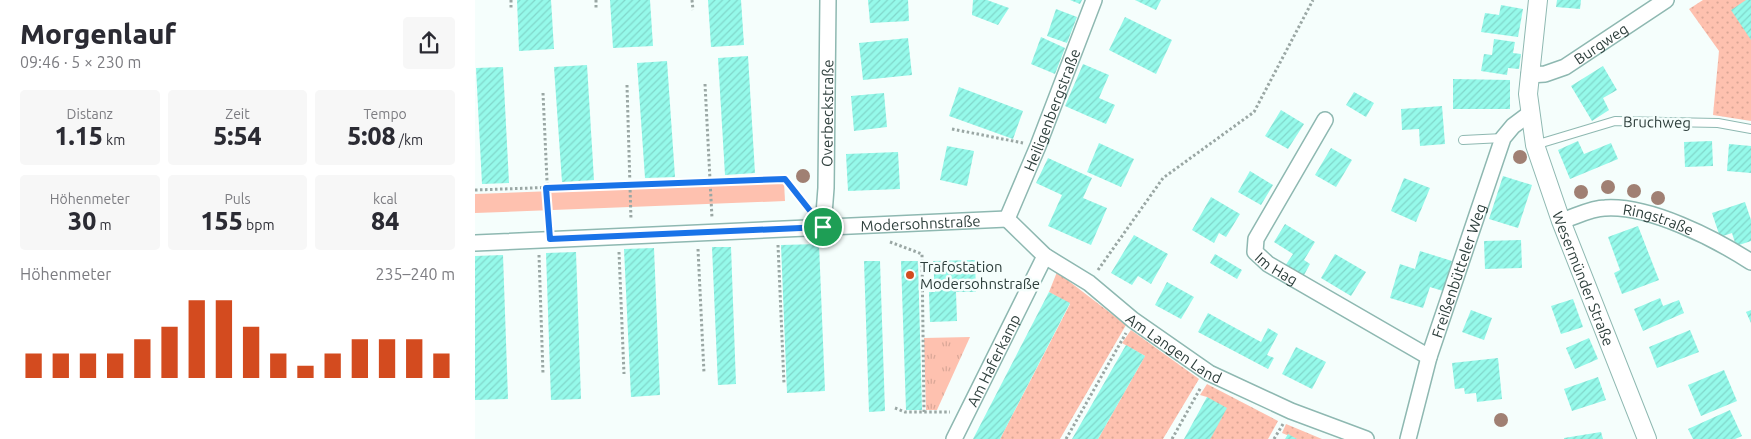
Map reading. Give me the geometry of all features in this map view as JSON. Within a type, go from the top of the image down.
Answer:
[{"type":"street","name":"Overbeckstraße","points":[[823,227],[828,0]]},
{"type":"street","name":"Heiligenbergstraße","points":[[1007,219],[1038,146],[1094,0]]},
{"type":"street","name":"Wesermünder Straße","points":[[1538,0],[1529,74],[1529,114],[1535,145],[1561,221],[1647,439]]},
{"type":"street","name":"Burgweg","points":[[1529,74],[1545,74],[1565,67],[1666,0]]},
{"type":"street","name":"Freißenbütteler Weg","points":[[1408,439],[1429,357],[1503,138],[1513,126],[1529,114]]},
{"type":"street","name":"Im Hag","points":[[1325,120],[1256,239],[1255,252],[1268,264],[1429,357]]},
{"type":"street","name":"Ringstraße","points":[[1561,221],[1603,208],[1625,208],[1670,220],[1751,262]]},
{"type":"street","name":"Modersohnstraße","points":[[475,243],[1007,219]]},
{"type":"street","name":"Am Langen Land","points":[[1007,219],[1045,256],[1089,283],[1133,320],[1209,373],[1291,411],[1366,439]]},
{"type":"street","name":"Am Haferkamp","points":[[954,439],[1045,256]]},
{"type":"lane","name":"Bruchweg","points":[[1535,145],[1615,121],[1718,123],[1751,129]]},
{"type":"lane","points":[[1463,140],[1503,138]]},
{"type":"path","points":[[511,0],[511,10]]},
{"type":"path","points":[[596,0],[596,8]]},
{"type":"path","points":[[692,0],[693,10]]},
{"type":"path","points":[[1089,283],[1163,178],[1254,112],[1313,0]]},
{"type":"path","points":[[705,84],[713,232]]},
{"type":"path","points":[[624,374],[626,236],[629,185],[627,85]]},
{"type":"path","points":[[543,93],[546,188],[543,374]]},
{"type":"path","points":[[952,129],[1038,146]]},
{"type":"path","points":[[475,190],[785,179],[823,227]]},
{"type":"path","points":[[777,229],[784,384]]},
{"type":"path","points":[[697,232],[704,373]]},
{"type":"path","points":[[890,242],[922,254],[924,412]]},
{"type":"path","points":[[1066,439],[1133,320]]},
{"type":"path","points":[[1172,439],[1209,373]]},
{"type":"path","points":[[895,408],[905,412],[968,412]]},
{"type":"green space","points":[[1703,0],[1751,0],[1751,121],[1713,115],[1719,51],[1689,9]]},
{"type":"green space","points":[[784,182],[785,201],[475,213],[475,194]]},
{"type":"green space","points":[[1057,272],[1126,325],[1060,439],[1000,439],[1070,304],[1049,292]]},
{"type":"green space","points":[[1131,330],[1199,379],[1163,439],[1098,439],[1145,356],[1122,343]]},
{"type":"green space","points":[[970,337],[937,410],[926,410],[924,338]]},
{"type":"green space","points":[[1207,384],[1278,421],[1268,439],[1210,439],[1207,397],[1200,395]]},
{"type":"green space","points":[[1286,424],[1322,439],[1297,439],[1282,433]]},
{"type":"building","points":[[517,0],[551,0],[554,49],[519,51]]},
{"type":"building","points":[[610,0],[650,0],[653,46],[613,48]]},
{"type":"building","points":[[708,0],[741,0],[744,45],[711,47]]},
{"type":"building","points":[[868,0],[908,0],[909,21],[870,23]]},
{"type":"building","points":[[973,0],[987,0],[1009,8],[998,25],[972,15]]},
{"type":"building","points":[[1070,0],[1082,0],[1080,4]]},
{"type":"building","points":[[1135,0],[1161,0],[1156,10]]},
{"type":"building","points":[[1557,0],[1581,0],[1580,9],[1556,7]]},
{"type":"building","points":[[1746,0],[1751,0],[1751,40],[1731,10]]},
{"type":"building","points":[[1501,5],[1523,9],[1518,37],[1481,32],[1485,13],[1499,15]]},
{"type":"building","points":[[1056,9],[1077,17],[1067,43],[1047,36]]},
{"type":"building","points":[[1125,17],[1172,40],[1156,74],[1109,50]]},
{"type":"building","points":[[1041,37],[1065,48],[1055,74],[1031,64]]},
{"type":"building","points":[[908,38],[912,75],[863,80],[859,43]]},
{"type":"building","points":[[1494,39],[1515,42],[1513,53],[1521,54],[1519,69],[1508,68],[1507,75],[1481,71],[1484,54],[1492,55]]},
{"type":"building","points":[[748,56],[755,173],[725,175],[718,58]]},
{"type":"building","points":[[667,61],[675,177],[645,178],[637,63]]},
{"type":"building","points":[[1083,64],[1109,75],[1099,98],[1115,105],[1106,124],[1065,106]]},
{"type":"building","points":[[587,65],[594,180],[562,182],[554,67]]},
{"type":"building","points":[[1603,66],[1617,90],[1603,98],[1609,110],[1592,121],[1571,86]]},
{"type":"building","points":[[503,67],[509,183],[482,184],[476,68]]},
{"type":"building","points":[[1453,79],[1510,80],[1510,109],[1453,109]]},
{"type":"building","points":[[959,87],[1023,111],[1013,139],[949,116]]},
{"type":"building","points":[[1354,92],[1374,103],[1366,117],[1346,105]]},
{"type":"building","points":[[884,93],[887,127],[854,131],[851,96]]},
{"type":"building","points":[[1442,106],[1445,144],[1420,146],[1419,129],[1402,130],[1401,109]]},
{"type":"building","points":[[1281,110],[1304,124],[1288,149],[1265,136]]},
{"type":"building","points":[[1578,141],[1584,154],[1611,143],[1618,159],[1570,179],[1558,150]]},
{"type":"building","points":[[1712,141],[1713,166],[1685,167],[1684,142]]},
{"type":"building","points":[[1099,143],[1134,159],[1121,187],[1087,172]]},
{"type":"building","points":[[1729,144],[1751,146],[1751,173],[1727,171]]},
{"type":"building","points":[[947,146],[974,151],[967,186],[940,180]]},
{"type":"building","points":[[1331,148],[1352,160],[1336,187],[1315,175]]},
{"type":"building","points":[[898,152],[900,189],[848,191],[846,154]]},
{"type":"building","points":[[1048,158],[1092,178],[1083,198],[1107,208],[1091,245],[1048,226],[1062,195],[1036,183]]},
{"type":"building","points":[[1250,171],[1273,185],[1261,205],[1238,192]]},
{"type":"building","points":[[1503,176],[1532,185],[1518,228],[1489,219]]},
{"type":"building","points":[[1404,178],[1430,188],[1416,222],[1391,211]]},
{"type":"building","points":[[1211,197],[1240,214],[1226,237],[1219,233],[1214,243],[1192,230]]},
{"type":"building","points":[[1745,202],[1751,220],[1751,241],[1736,246],[1732,233],[1720,237],[1712,213]]},
{"type":"building","points":[[1285,224],[1315,242],[1304,260],[1310,264],[1303,277],[1285,266],[1293,254],[1274,242]]},
{"type":"building","points":[[1638,226],[1659,280],[1622,294],[1614,273],[1620,270],[1608,237]]},
{"type":"building","points":[[1134,235],[1168,254],[1151,284],[1138,276],[1132,285],[1111,273]]},
{"type":"building","points":[[1521,240],[1522,268],[1485,269],[1484,241]]},
{"type":"building","points":[[819,244],[825,391],[787,393],[781,245]]},
{"type":"building","points":[[712,247],[731,247],[736,384],[718,385]]},
{"type":"building","points":[[654,248],[660,395],[631,397],[624,249]]},
{"type":"building","points":[[1420,251],[1452,261],[1443,291],[1430,287],[1423,308],[1390,298],[1400,264],[1415,269]]},
{"type":"building","points":[[576,252],[581,399],[551,400],[546,253]]},
{"type":"building","points":[[1215,254],[1242,270],[1237,279],[1210,263]]},
{"type":"building","points":[[1335,254],[1366,272],[1351,296],[1321,278]]},
{"type":"building","points":[[503,255],[508,399],[475,400],[475,256]]},
{"type":"building","points":[[975,260],[976,292],[956,292],[957,321],[930,322],[929,292],[935,292],[933,261]]},
{"type":"building","points":[[864,261],[880,261],[885,411],[869,412]]},
{"type":"building","points":[[901,261],[918,261],[922,410],[906,410]]},
{"type":"building","points":[[1167,282],[1194,297],[1181,319],[1155,305]]},
{"type":"building","points":[[1049,292],[1070,303],[1000,439],[973,439]]},
{"type":"building","points":[[1660,298],[1663,306],[1679,300],[1684,313],[1643,331],[1634,309]]},
{"type":"building","points":[[1573,299],[1583,327],[1561,334],[1551,306]]},
{"type":"building","points":[[1471,310],[1492,318],[1484,340],[1462,332]]},
{"type":"building","points":[[1751,310],[1751,323],[1746,312]]},
{"type":"building","points":[[1208,313],[1261,342],[1268,328],[1278,334],[1267,355],[1274,358],[1268,369],[1198,332]]},
{"type":"building","points":[[1690,330],[1699,352],[1657,368],[1649,347]]},
{"type":"building","points":[[1589,338],[1598,359],[1575,369],[1566,348]]},
{"type":"building","points":[[1126,345],[1145,356],[1098,439],[1072,439]]},
{"type":"building","points":[[1296,347],[1326,362],[1312,389],[1282,374]]},
{"type":"building","points":[[1498,358],[1502,399],[1477,402],[1476,393],[1465,394],[1464,388],[1455,389],[1452,363]]},
{"type":"building","points":[[1724,370],[1737,401],[1701,416],[1688,385]]},
{"type":"building","points":[[1598,377],[1606,400],[1572,411],[1564,389]]},
{"type":"building","points":[[1207,397],[1227,408],[1212,436],[1210,439],[1184,439]]},
{"type":"building","points":[[1730,410],[1742,436],[1735,439],[1693,439],[1688,429]]},
{"type":"building","points":[[1601,432],[1603,439],[1564,439],[1564,438]]},
{"type":"building","points":[[1288,434],[1297,439],[1285,439]]},
{"type":"place","name":"Trafostation Modersohnstraße","points":[[910,275]]},
{"type":"route","points":[[785,179],[823,227],[550,239],[546,188],[785,179]]}]
